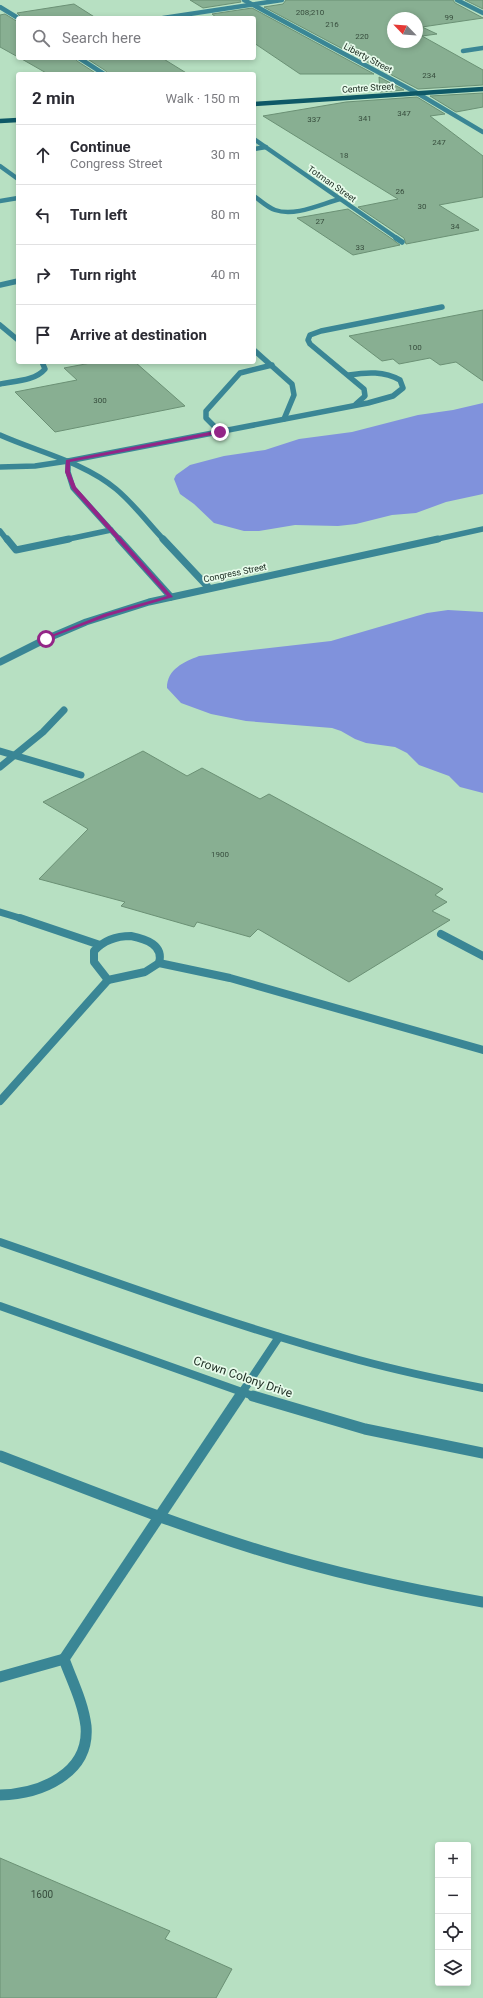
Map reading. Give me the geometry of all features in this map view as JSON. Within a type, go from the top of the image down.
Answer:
[{"type":"main road","name":"Centre Street","points":[[256,104],[483,89]]},
{"type":"main road","points":[[0,121],[16,120]]},
{"type":"street","name":"Liberty Street","points":[[244,0],[417,93],[483,132]]},
{"type":"street","points":[[176,16],[282,0]]},
{"type":"street","points":[[457,0],[483,13]]},
{"type":"street","points":[[0,6],[16,17]]},
{"type":"street","points":[[477,10],[483,9]]},
{"type":"street","points":[[463,51],[483,48]]},
{"type":"street","points":[[82,60],[101,72]]},
{"type":"street","name":"Totman Street","points":[[256,140],[402,242]]},
{"type":"street","points":[[256,149],[266,147]]},
{"type":"street","points":[[0,166],[16,178]]},
{"type":"street","points":[[256,197],[278,211],[311,207],[340,199]]},
{"type":"street","points":[[0,201],[16,198]]},
{"type":"street","points":[[0,285],[16,282]]},
{"type":"street","points":[[346,407],[360,402],[366,394],[362,386],[310,344],[308,340],[310,335],[321,331],[442,307]]},
{"type":"street","points":[[0,325],[16,338]]},
{"type":"street","points":[[256,352],[289,380],[294,388],[294,395],[284,419]]},
{"type":"street","points":[[0,384],[36,377],[44,369],[43,364]]},
{"type":"street","points":[[220,432],[206,418],[206,411],[240,373],[272,365]]},
{"type":"street","points":[[0,467],[35,466],[68,461],[220,432],[391,397],[403,388],[400,380],[388,375],[368,372],[349,376]]},
{"type":"street","points":[[0,435],[68,461],[97,475],[116,489],[210,588]]},
{"type":"street","points":[[68,461],[68,472],[73,488],[171,597]]},
{"type":"street","name":"Congress Street","points":[[0,662],[46,639],[86,622],[126,609],[210,588],[483,529]]},
{"type":"street","points":[[0,531],[16,550],[111,530]]},
{"type":"street","points":[[0,767],[43,732],[64,710]]},
{"type":"street","points":[[0,751],[81,775]]},
{"type":"street","points":[[0,912],[57,928],[100,945]]},
{"type":"street","points":[[441,934],[483,956]]},
{"type":"street","points":[[0,1101],[108,980],[144,973],[159,963],[161,956],[160,950],[155,944],[143,938],[120,937],[108,940],[94,951],[93,958],[96,966],[108,980]]},
{"type":"street","points":[[159,963],[223,976],[483,1050]]},
{"type":"street","points":[[0,1242],[279,1337],[384,1367],[483,1388]]},
{"type":"street","name":"Crown Colony Drive","points":[[0,1306],[243,1391],[327,1418],[408,1439],[483,1453]]},
{"type":"street","points":[[0,1677],[64,1659],[279,1337]]},
{"type":"street","points":[[0,1456],[159,1516],[263,1551],[360,1577],[483,1602]]},
{"type":"street","points":[[0,1795],[22,1794],[47,1787],[66,1773],[80,1755],[86,1735],[85,1724],[64,1659]]},
{"type":"water","points":[[483,403],[483,494],[446,502],[416,513],[392,515],[356,524],[338,526],[295,525],[259,531],[244,531],[214,523],[194,504],[180,494],[174,479],[176,475],[190,465],[224,456],[265,450],[299,439],[352,432],[418,415],[453,410]]},
{"type":"water","points":[[448,610],[483,612],[483,793],[460,787],[449,776],[419,765],[407,753],[395,747],[366,743],[332,728],[246,721],[211,714],[181,703],[167,688],[170,676],[177,667],[199,656],[331,641],[427,613]]},
{"type":"building","points":[[190,0],[240,0],[241,2],[203,8]]},
{"type":"building","points":[[286,0],[453,0],[455,3],[483,18],[423,27],[423,12],[387,12],[387,48],[423,48],[423,37],[483,70],[483,85],[418,89],[264,7],[283,4]]},
{"type":"building","points":[[465,0],[483,0],[483,9]]},
{"type":"building","points":[[74,4],[93,16],[20,16],[17,13]]},
{"type":"building","points":[[252,8],[374,74],[300,74],[256,44],[256,16],[214,16],[212,14]]},
{"type":"building","points":[[5,14],[16,21],[16,56],[0,47],[0,15]]},
{"type":"building","points":[[423,27],[437,34],[423,36]]},
{"type":"building","points":[[24,60],[76,60],[94,72],[44,72]]},
{"type":"building","points":[[89,60],[165,60],[185,72],[107,72]]},
{"type":"building","points":[[379,77],[404,90],[380,92]]},
{"type":"building","points":[[483,93],[483,107],[456,112],[430,96]]},
{"type":"building","points":[[417,97],[445,114],[430,116],[483,156],[483,197],[439,205],[479,230],[406,244],[404,238],[358,207],[398,199],[263,116],[346,102]]},
{"type":"building","points":[[348,209],[400,245],[353,255],[297,218]]},
{"type":"building","points":[[483,310],[483,381],[456,362],[440,365],[430,358],[399,364],[393,359],[382,361],[349,336]]},
{"type":"building","points":[[85,364],[137,364],[185,406],[55,432],[15,392],[77,380],[64,368]]},
{"type":"building","points":[[143,751],[187,776],[202,768],[260,799],[269,794],[443,889],[435,895],[447,902],[432,911],[450,920],[349,982],[258,929],[250,937],[197,922],[194,927],[121,906],[125,902],[39,879],[88,829],[43,802]]},
{"type":"building","points":[[0,1858],[170,1931],[165,1939],[232,1969],[216,1998],[0,1998]]},
{"type":"route","points":[[46,639],[106,615],[171,597],[73,488],[68,472],[68,461],[220,432]]}]
